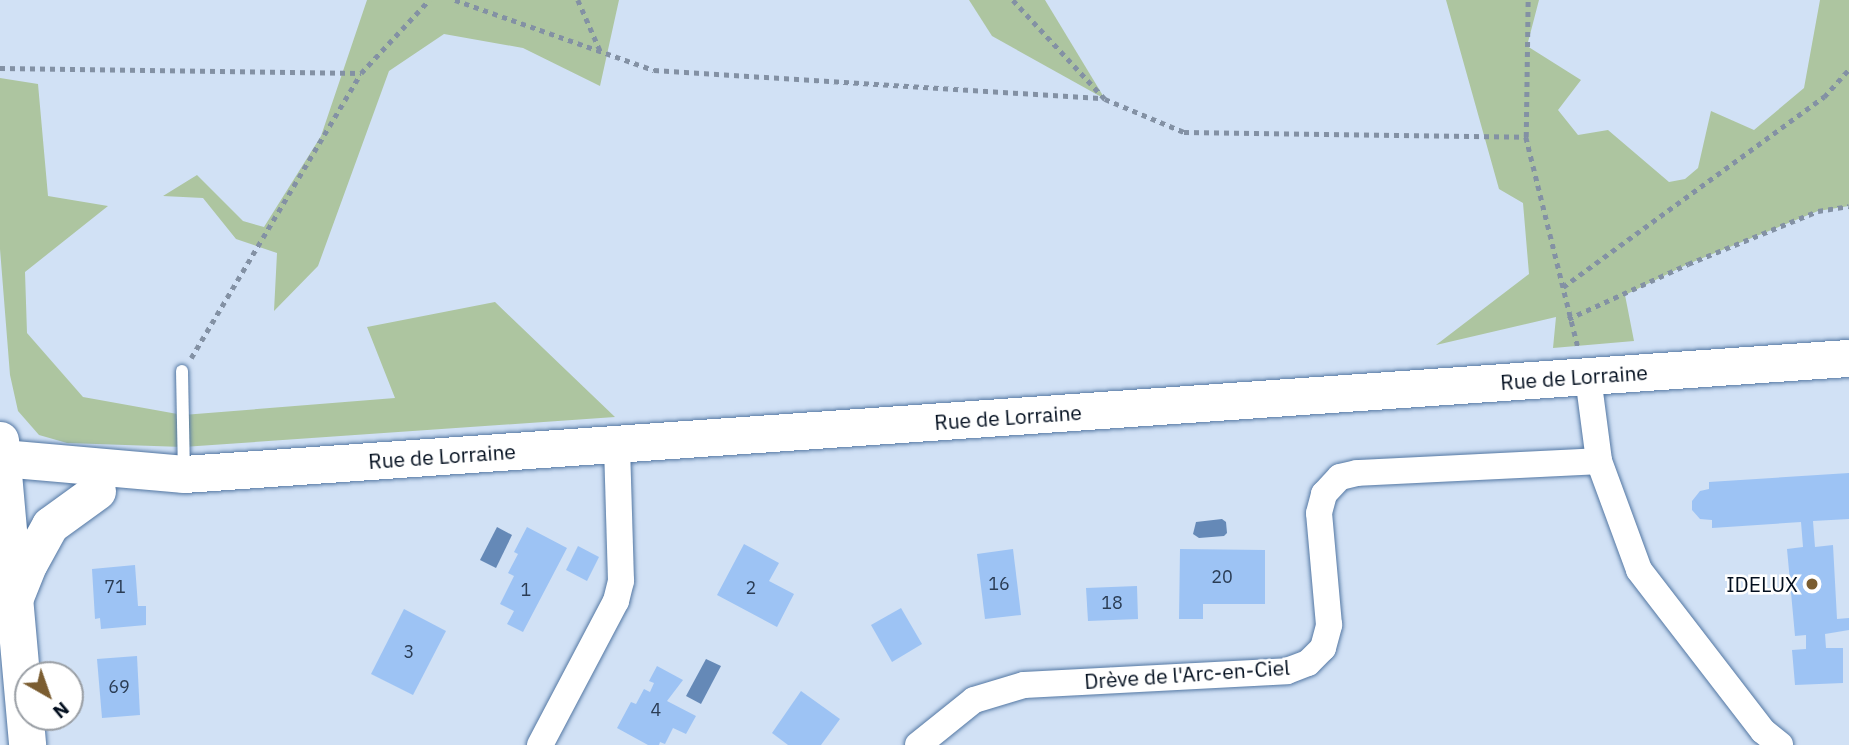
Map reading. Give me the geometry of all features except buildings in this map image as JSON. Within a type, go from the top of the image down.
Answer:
[{"type":"main road","name":"Rue de Lorraine","points":[[2,461],[175,474],[1849,358]]},
{"type":"main road","name":"Rue de Lorraine","points":[[2,461],[97,491]]},
{"type":"main road","points":[[2,461],[27,745]]},
{"type":"main road","name":"Rue de Lorraine","points":[[14,600],[29,563],[50,525],[97,491],[175,474]]},
{"type":"street","points":[[1588,377],[1599,461],[1639,570],[1763,731],[1780,745]]},
{"type":"street","points":[[540,745],[617,601],[621,581],[617,444]]},
{"type":"street","name":"Drève de l'Arc-en-Ciel","points":[[918,745],[974,700],[1024,685],[1287,671],[1308,663],[1323,648],[1329,625],[1319,513],[1324,494],[1340,477],[1357,473],[1599,461]]},
{"type":"lane","points":[[175,474],[183,371]]},
{"type":"path","points":[[183,371],[361,73],[429,0]]},
{"type":"path","points":[[455,0],[654,70],[1105,99],[1184,132],[1526,137]]},
{"type":"path","points":[[578,0],[600,51]]},
{"type":"path","points":[[1013,0],[1105,99]]},
{"type":"path","points":[[1528,0],[1526,137],[1563,287],[1568,318],[1588,377]]},
{"type":"path","points":[[0,68],[361,73]]},
{"type":"path","points":[[1563,287],[1824,97],[1849,69]]},
{"type":"path","points":[[1568,318],[1625,295],[1688,264],[1818,211],[1849,206]]},
{"type":"green space","points":[[367,0],[619,0],[600,86],[523,48],[444,34],[389,71],[318,266],[274,311],[277,253],[236,239],[203,198],[163,196],[197,175],[243,221],[264,227],[321,136]]},
{"type":"green space","points":[[969,0],[1045,0],[1105,99],[992,36]]},
{"type":"green space","points":[[1446,0],[1539,0],[1527,46],[1581,80],[1558,110],[1578,135],[1608,130],[1669,182],[1685,179],[1698,168],[1711,111],[1754,130],[1804,88],[1820,0],[1849,0],[1849,206],[1818,211],[1688,264],[1625,295],[1634,341],[1553,348],[1556,317],[1436,345],[1529,274],[1523,203],[1499,189]]},
{"type":"green space","points":[[0,78],[38,84],[48,196],[108,206],[25,272],[27,333],[83,397],[183,415],[395,398],[367,327],[495,302],[615,417],[183,447],[67,443],[39,435],[18,411],[10,375],[0,249]]},
{"type":"water","points":[[1222,519],[1226,522],[1227,533],[1224,536],[1199,538],[1193,534],[1196,522]]},
{"type":"water","points":[[497,527],[512,535],[496,568],[480,560]]},
{"type":"water","points":[[706,659],[721,666],[701,704],[686,696]]},
{"type":"place","name":"IDELUX","points":[[1812,584]]}]
